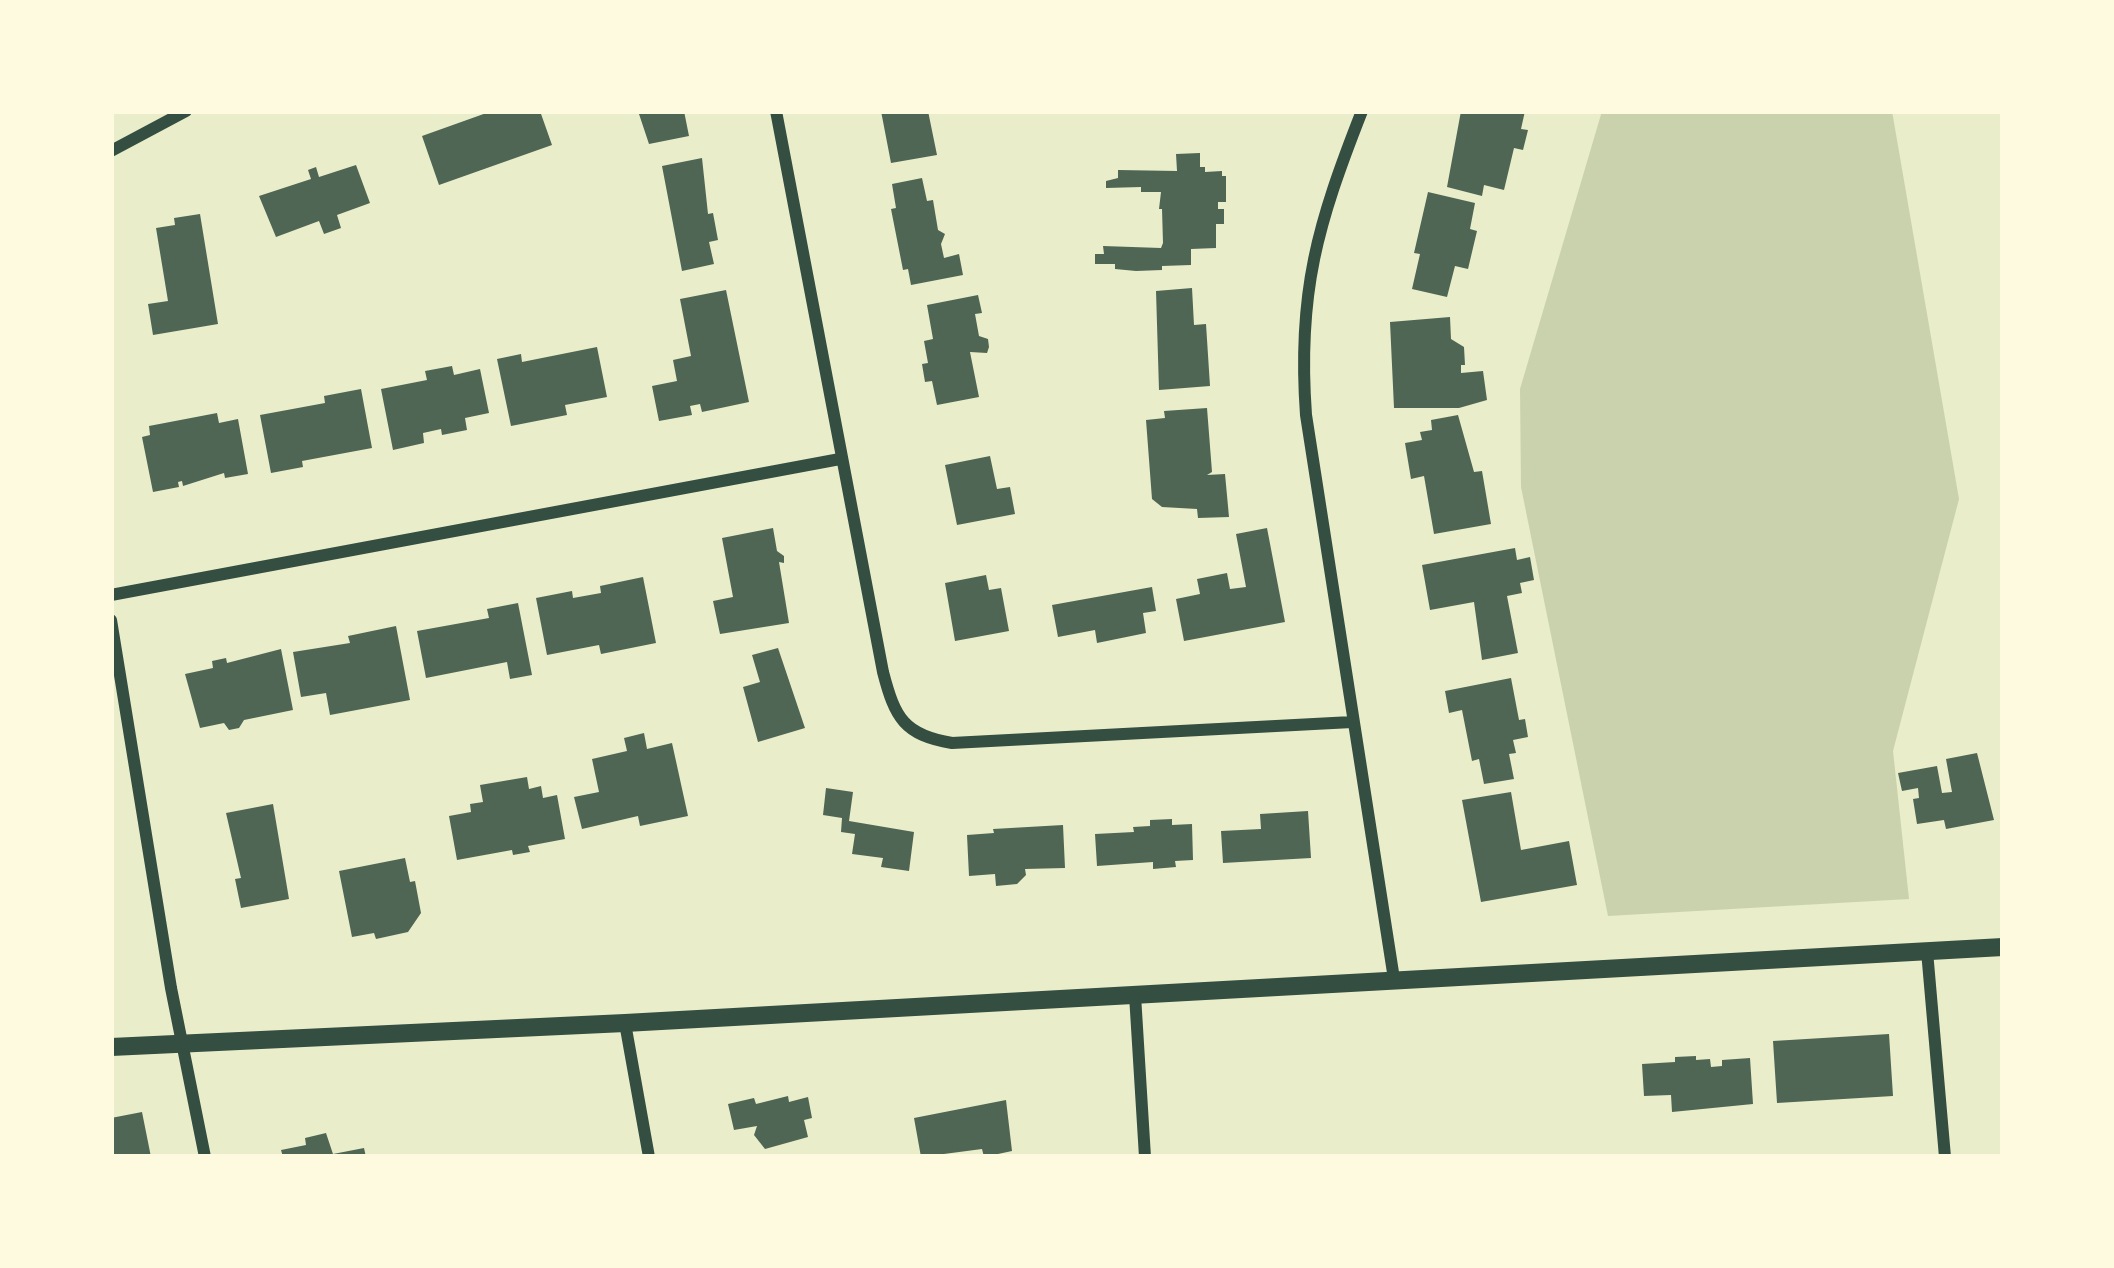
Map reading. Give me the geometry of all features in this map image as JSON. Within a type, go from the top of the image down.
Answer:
[{"type":"main road","points":[[111,1047],[2003,947]]},
{"type":"street","points":[[111,152],[186,111]]},
{"type":"street","points":[[776,111],[840,459],[891,702],[902,722],[923,738],[952,743],[1352,722]]},
{"type":"street","points":[[1362,111],[1309,268],[1303,370],[1306,415],[1394,979]]},
{"type":"street","points":[[111,595],[840,459]]},
{"type":"street","points":[[111,620],[205,1157]]},
{"type":"street","points":[[1927,951],[1945,1157]]},
{"type":"street","points":[[1135,995],[1144,1157]]},
{"type":"street","points":[[626,1023],[649,1157]]},
{"type":"green space","points":[[1602,111],[1892,111],[1959,499],[1893,751],[1909,899],[1608,916],[1521,487],[1520,389]]},
{"type":"building","points":[[492,111],[540,111],[552,145],[439,185],[422,136]]},
{"type":"building","points":[[638,111],[684,111],[689,136],[649,144]]},
{"type":"building","points":[[881,111],[928,111],[937,155],[891,163]]},
{"type":"building","points":[[1461,111],[1525,111],[1521,129],[1528,130],[1523,150],[1514,148],[1504,190],[1484,185],[1482,196],[1447,187]]},
{"type":"building","points":[[1200,153],[1205,172],[1222,171],[1226,176],[1226,202],[1218,202],[1218,209],[1224,209],[1224,224],[1216,224],[1216,248],[1191,249],[1191,265],[1162,266],[1162,270],[1095,264],[1095,254],[1104,254],[1103,246],[1161,248],[1163,243],[1161,192],[1106,188],[1106,181],[1118,178],[1118,170],[1177,171],[1176,154]]},
{"type":"building","points":[[702,158],[708,214],[713,213],[718,240],[709,242],[714,264],[682,271],[662,166]]},
{"type":"building","points":[[356,165],[370,203],[337,215],[341,228],[324,234],[319,221],[276,237],[259,196],[311,179],[308,170],[316,167],[319,177]]},
{"type":"building","points":[[922,178],[927,201],[933,200],[938,230],[945,234],[944,258],[959,254],[963,275],[911,285],[908,269],[903,270],[891,209],[896,208],[892,184]]},
{"type":"building","points":[[1428,192],[1475,203],[1470,229],[1477,231],[1468,269],[1455,266],[1447,297],[1412,289],[1420,254],[1414,253]]},
{"type":"building","points":[[200,214],[218,324],[153,335],[148,304],[168,301],[156,228],[175,225],[174,218]]},
{"type":"building","points":[[1192,288],[1194,325],[1206,324],[1210,386],[1159,390],[1156,291]]},
{"type":"building","points":[[726,290],[749,402],[702,412],[700,404],[690,406],[692,415],[659,421],[652,386],[677,381],[673,360],[691,356],[680,299]]},
{"type":"building","points":[[978,295],[979,336],[988,339],[989,347],[987,353],[970,352],[979,397],[937,405],[922,364],[928,363],[924,341],[933,339],[927,305]]},
{"type":"building","points":[[1450,317],[1451,339],[1464,347],[1461,373],[1483,371],[1487,400],[1459,408],[1394,408],[1390,322]]},
{"type":"building","points":[[597,347],[607,397],[565,405],[567,415],[511,426],[497,359],[521,354],[522,362]]},
{"type":"building","points":[[452,366],[454,375],[480,369],[489,413],[465,418],[467,430],[423,433],[424,443],[393,450],[381,389],[427,380],[425,371]]},
{"type":"building","points":[[361,389],[372,448],[302,461],[303,467],[271,473],[260,415],[325,403],[324,396]]},
{"type":"building","points":[[1207,408],[1212,472],[1207,475],[1225,474],[1229,517],[1198,518],[1197,509],[1162,507],[1152,499],[1146,420],[1165,418],[1164,411]]},
{"type":"building","points":[[217,413],[219,423],[238,419],[248,474],[225,478],[224,473],[153,492],[142,437],[150,435],[149,426]]},
{"type":"building","points":[[1458,415],[1474,472],[1482,471],[1491,524],[1434,534],[1424,476],[1411,479],[1405,443],[1422,440],[1420,432],[1432,430],[1431,420]]},
{"type":"building","points":[[990,456],[997,489],[1010,487],[1015,514],[957,525],[945,465]]},
{"type":"building","points":[[773,528],[777,551],[784,556],[784,563],[779,562],[789,623],[720,634],[713,601],[733,597],[722,538]]},
{"type":"building","points":[[1267,528],[1285,622],[1184,641],[1176,599],[1200,594],[1197,579],[1227,573],[1230,589],[1246,587],[1236,534]]},
{"type":"building","points":[[1515,548],[1517,560],[1530,557],[1534,580],[1520,583],[1522,593],[1507,596],[1518,653],[1482,660],[1474,602],[1430,610],[1422,565]]},
{"type":"building","points":[[986,575],[989,590],[1001,588],[1009,631],[955,641],[945,583]]},
{"type":"building","points":[[643,577],[656,643],[601,654],[599,645],[547,655],[536,598],[572,591],[573,598],[601,593],[600,586]]},
{"type":"building","points":[[1152,587],[1156,611],[1143,613],[1146,633],[1097,643],[1095,630],[1058,637],[1052,605]]},
{"type":"building","points":[[518,603],[532,675],[510,679],[507,662],[426,678],[417,631],[489,618],[487,609]]},
{"type":"building","points":[[396,626],[410,700],[330,715],[326,693],[301,697],[293,652],[350,643],[348,636]]},
{"type":"building","points":[[778,648],[805,728],[758,742],[743,687],[760,682],[752,655]]},
{"type":"building","points":[[281,649],[293,710],[244,720],[239,728],[229,730],[224,723],[200,728],[185,674],[213,668],[212,661],[226,658],[227,663]]},
{"type":"building","points":[[1511,678],[1519,720],[1525,719],[1528,737],[1513,740],[1516,753],[1509,754],[1514,779],[1484,784],[1479,759],[1472,761],[1462,710],[1449,713],[1445,691]]},
{"type":"building","points":[[644,733],[647,749],[672,743],[688,816],[640,826],[638,816],[582,829],[574,797],[599,792],[592,759],[627,751],[624,738]]},
{"type":"building","points":[[1977,753],[1994,820],[1946,829],[1944,820],[1917,824],[1913,799],[1919,798],[1918,788],[1902,791],[1898,773],[1937,766],[1942,793],[1952,792],[1946,759]]},
{"type":"building","points":[[527,777],[529,789],[541,786],[543,798],[557,795],[565,839],[528,846],[530,852],[513,855],[512,850],[457,860],[449,816],[471,812],[470,804],[483,802],[480,785]]},
{"type":"building","points":[[826,788],[853,792],[849,821],[914,832],[909,871],[881,867],[883,858],[852,854],[855,834],[841,832],[842,818],[823,815]]},
{"type":"building","points":[[1511,792],[1521,850],[1569,841],[1577,885],[1481,902],[1462,800]]},
{"type":"building","points":[[273,804],[289,899],[241,908],[235,879],[241,878],[226,813]]},
{"type":"building","points":[[1308,811],[1311,858],[1223,863],[1221,831],[1261,829],[1260,814]]},
{"type":"building","points":[[1172,819],[1172,825],[1192,824],[1193,860],[1153,869],[1153,862],[1097,866],[1095,834],[1134,832],[1133,827],[1150,826],[1150,820]]},
{"type":"building","points":[[1063,825],[1065,868],[1025,869],[1026,875],[1017,884],[996,886],[995,874],[969,876],[967,835]]},
{"type":"building","points":[[405,858],[421,913],[408,932],[376,939],[374,933],[352,937],[339,871]]},
{"type":"building","points":[[1889,1034],[1893,1096],[1777,1103],[1773,1041]]},
{"type":"building","points":[[1696,1056],[1696,1060],[1710,1059],[1711,1067],[1722,1066],[1722,1060],[1750,1058],[1753,1104],[1672,1112],[1671,1095],[1644,1096],[1642,1064]]},
{"type":"building","points":[[788,1096],[789,1102],[808,1097],[812,1118],[804,1120],[808,1137],[765,1149],[754,1135],[757,1126],[734,1130],[728,1104],[754,1098],[756,1104]]},
{"type":"building","points":[[1006,1100],[1012,1151],[984,1157],[982,1149],[921,1157],[914,1118]]},
{"type":"building","points":[[142,1112],[151,1157],[111,1157],[111,1118]]},
{"type":"building","points":[[326,1133],[333,1154],[364,1148],[366,1157],[283,1157],[281,1150],[306,1145],[305,1138]]}]
